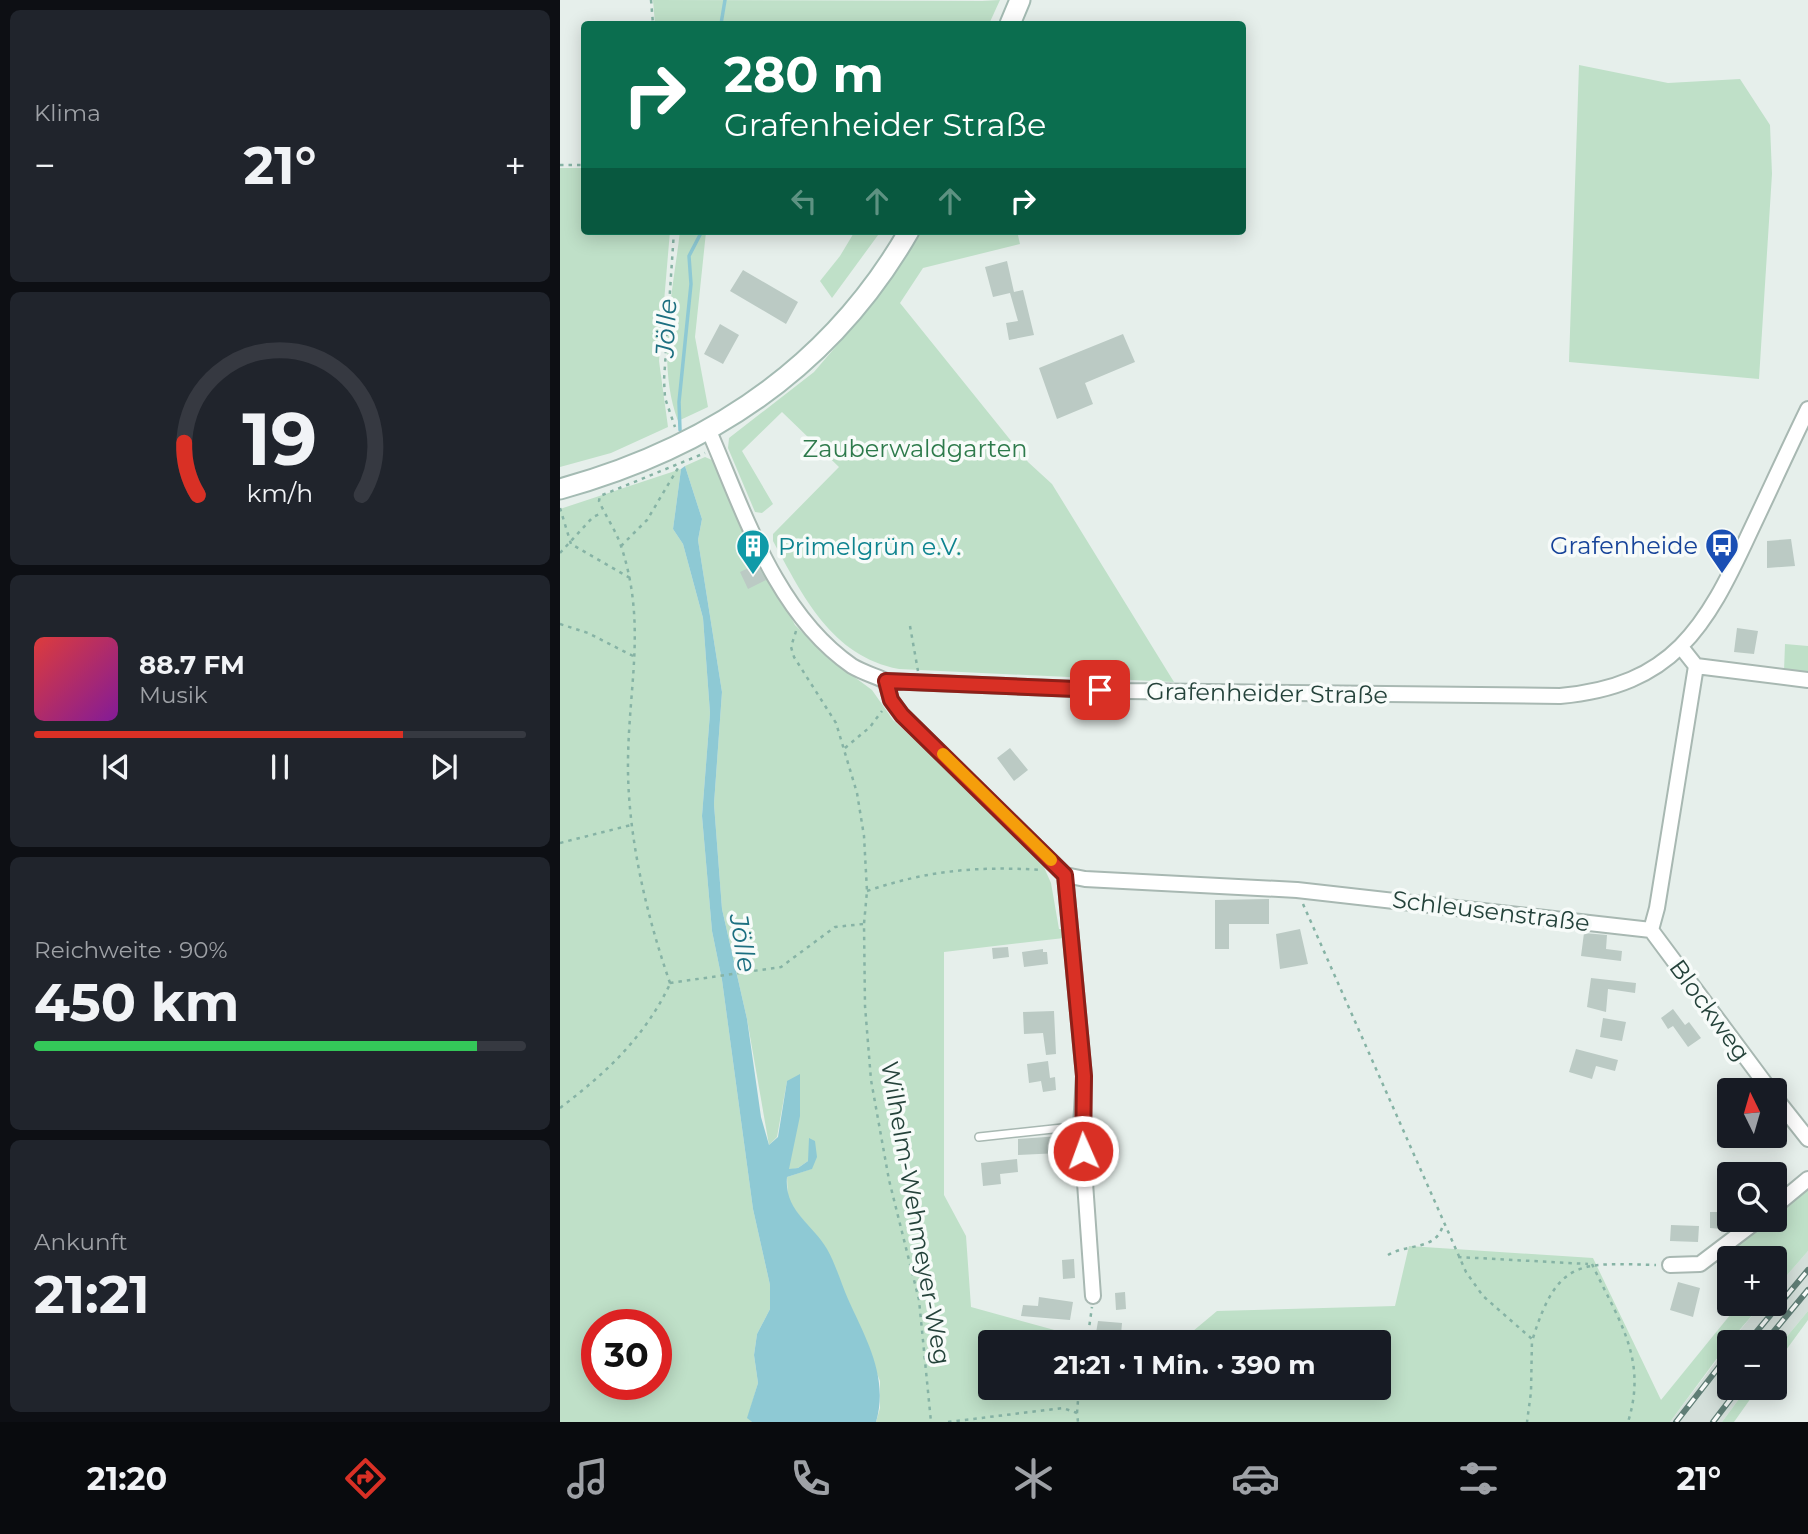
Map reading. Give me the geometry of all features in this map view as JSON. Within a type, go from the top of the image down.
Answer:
[{"type":"main road","points":[[1011,21],[1020,0]]},
{"type":"main road","points":[[560,489],[621,471],[709,431],[770,390],[823,344],[861,301],[906,235]]},
{"type":"street","name":"Grafenheider Straße","points":[[709,431],[769,563],[803,619],[853,667],[886,681],[1125,691],[1560,696],[1613,688],[1657,665],[1681,647],[1717,602],[1808,409]]},
{"type":"street","points":[[1681,647],[1696,666],[1808,680]]},
{"type":"street","points":[[1651,930],[1657,908],[1696,666]]},
{"type":"street","points":[[886,681],[891,700],[1065,875],[1084,1076],[1081,1126],[1093,1296]]},
{"type":"street","name":"Schleusenstraße","points":[[1065,875],[1085,879],[1297,890],[1651,930]]},
{"type":"street","name":"Blockweg","points":[[1651,930],[1761,1078]]},
{"type":"street","points":[[1787,1112],[1808,1139]]},
{"type":"street","points":[[1787,1196],[1808,1179]]},
{"type":"street","points":[[1670,1265],[1700,1264],[1742,1232]]},
{"type":"lane","points":[[979,1137],[1081,1126]]},
{"type":"path","points":[[651,0],[653,21]]},
{"type":"path","points":[[560,165],[581,165]]},
{"type":"path","points":[[674,235],[664,380],[665,398],[677,430]]},
{"type":"path","points":[[560,1108],[605,1074],[634,1043],[657,1010],[670,983],[632,825],[628,760],[637,658],[637,622],[630,578],[621,546],[604,513],[600,496],[700,454],[711,454],[722,461]]},
{"type":"path","points":[[621,546],[647,520],[678,468]]},
{"type":"path","points":[[560,508],[571,544],[630,578]]},
{"type":"path","points":[[560,553],[593,517],[604,513]]},
{"type":"path","name":"Wilhelm-Wehmeyer-Weg","points":[[803,619],[793,637],[794,657],[836,723],[845,748],[864,836],[867,891],[864,924],[864,1006],[871,1080],[889,1180],[919,1300],[931,1422]]},
{"type":"path","points":[[560,624],[588,633],[637,658]]},
{"type":"path","points":[[910,626],[916,663],[923,684]]},
{"type":"path","points":[[845,748],[870,727],[891,700]]},
{"type":"path","points":[[560,843],[632,825]]},
{"type":"path","points":[[867,891],[936,871],[968,868],[1043,870],[1065,875]]},
{"type":"path","points":[[1297,890],[1458,1257],[1478,1290],[1532,1339]]},
{"type":"path","points":[[670,983],[780,967],[835,927],[864,924]]},
{"type":"path","points":[[1388,1255],[1404,1247],[1431,1243],[1439,1236],[1443,1225]]},
{"type":"path","points":[[1458,1257],[1670,1265]]},
{"type":"path","points":[[1527,1422],[1531,1392],[1532,1339],[1549,1294],[1570,1274],[1591,1264]]},
{"type":"path","points":[[1591,1264],[1636,1361],[1634,1402],[1628,1422]]},
{"type":"path","points":[[1089,1330],[1093,1296]]},
{"type":"path","points":[[1078,1400],[1078,1422]]},
{"type":"path","points":[[948,1422],[1063,1408],[1077,1413]]},
{"type":"shaded area","points":[[1808,1251],[1808,1311],[1787,1336],[1787,1330],[1740,1330],[1752,1316],[1787,1316],[1787,1275]]},
{"type":"shaded area","points":[[1717,1360],[1717,1400],[1738,1400],[1722,1422],[1670,1422]]},
{"type":"green space","points":[[653,0],[1000,0],[990,21],[655,21]]},
{"type":"green space","points":[[1579,65],[1668,83],[1740,79],[1770,125],[1772,174],[1759,379],[1569,362]]},
{"type":"green space","points":[[560,168],[581,168],[581,235],[670,235],[659,361],[668,427],[611,453],[560,467]]},
{"type":"green space","points":[[679,235],[706,235],[695,337],[708,407],[678,421],[668,375],[670,302]]},
{"type":"green space","points":[[853,235],[878,235],[832,298],[820,281]]},
{"type":"green space","name":"Zauberwaldgarten","points":[[918,235],[1018,235],[1020,244],[923,268],[900,303],[1028,462],[1052,484],[1174,682],[899,669],[875,662],[855,651],[822,621],[796,582],[773,541],[773,534],[839,467],[782,412],[742,451],[773,504],[762,513],[755,512],[728,448],[729,438],[814,372],[868,309]]},
{"type":"green space","points":[[705,457],[712,460],[795,625],[830,659],[872,690],[893,720],[986,806],[1043,865],[1051,883],[1059,929],[1063,929],[1064,938],[944,952],[944,1195],[966,1236],[971,1307],[1055,1330],[978,1330],[978,1400],[1391,1400],[1391,1330],[1194,1330],[1217,1311],[1395,1306],[1409,1246],[1593,1258],[1661,1400],[1717,1331],[1717,1358],[1670,1422],[876,1422],[880,1408],[880,1381],[827,1250],[788,1201],[787,1177],[811,1169],[808,1161],[798,1168],[788,1170],[792,1146],[787,1081],[777,1137],[769,1145],[747,1019],[722,909],[714,804],[722,692],[698,540],[702,519],[685,466]]},
{"type":"green space","points":[[681,469],[673,529],[683,544],[703,618],[710,713],[702,816],[712,931],[722,980],[753,1209],[770,1285],[770,1309],[757,1334],[754,1355],[758,1383],[748,1417],[752,1422],[560,1422],[560,509]]},
{"type":"green space","points":[[1785,644],[1808,646],[1808,674],[1784,671]]},
{"type":"green space","points":[[1808,1189],[1808,1251],[1787,1275],[1787,1246],[1733,1246],[1751,1232],[1787,1232],[1787,1206]]},
{"type":"green space","points":[[1808,1311],[1808,1320],[1787,1349],[1787,1336]]},
{"type":"green space","points":[[1729,1316],[1752,1316],[1739,1330],[1718,1330]]},
{"type":"green space","points":[[1738,1400],[1750,1400],[1734,1422],[1722,1422]]},
{"type":"water","points":[[685,466],[702,519],[698,540],[722,692],[714,804],[722,909],[747,1019],[761,1117],[769,1145],[778,1137],[787,1081],[800,1074],[800,1116],[789,1169],[798,1168],[808,1161],[809,1138],[815,1141],[817,1157],[812,1169],[787,1177],[787,1189],[794,1208],[830,1255],[874,1359],[880,1389],[876,1422],[752,1422],[747,1418],[758,1383],[754,1355],[757,1334],[770,1309],[770,1285],[753,1209],[722,980],[712,931],[702,816],[710,713],[703,618],[683,544],[673,529],[681,469]]},
{"type":"building","points":[[1007,261],[1014,292],[1023,290],[1034,335],[1009,340],[1006,323],[1018,321],[1010,293],[993,297],[985,267]]},
{"type":"building","points":[[743,270],[798,302],[786,324],[730,291]]},
{"type":"building","points":[[720,324],[739,335],[723,364],[704,354]]},
{"type":"building","points":[[1123,334],[1135,362],[1085,383],[1093,404],[1057,419],[1039,368]]},
{"type":"building","points":[[1791,539],[1795,566],[1767,568],[1767,541]]},
{"type":"building","name":"Primelgrün e.V.","points":[[757,564],[766,580],[748,589],[740,572]]},
{"type":"building","points":[[1737,628],[1758,631],[1754,654],[1734,652]]},
{"type":"building","points":[[1010,748],[1028,770],[1014,781],[997,758]]},
{"type":"building","points":[[1269,899],[1269,924],[1229,924],[1229,949],[1215,949],[1215,900]]},
{"type":"building","points":[[1300,929],[1308,964],[1280,969],[1276,934]]},
{"type":"building","points":[[1584,933],[1607,935],[1606,949],[1622,951],[1621,961],[1581,956]]},
{"type":"building","points":[[1008,947],[1009,957],[993,959],[992,948]]},
{"type":"building","points":[[1043,949],[1043,952],[1047,952],[1048,964],[1024,967],[1022,952]]},
{"type":"building","points":[[1591,978],[1636,983],[1635,993],[1608,989],[1606,1012],[1587,1007]]},
{"type":"building","points":[[1673,1009],[1685,1025],[1689,1022],[1701,1038],[1688,1047],[1673,1026],[1668,1029],[1661,1018]]},
{"type":"building","points":[[1054,1011],[1056,1054],[1046,1055],[1043,1033],[1024,1034],[1023,1012]]},
{"type":"building","points":[[1603,1018],[1626,1022],[1622,1041],[1600,1037]]},
{"type":"building","points":[[1576,1049],[1618,1060],[1615,1071],[1596,1066],[1592,1079],[1569,1072]]},
{"type":"building","points":[[1048,1061],[1050,1078],[1055,1077],[1056,1090],[1043,1092],[1041,1081],[1029,1083],[1027,1064]]},
{"type":"building","points":[[1060,1136],[1060,1153],[1018,1155],[1018,1139]]},
{"type":"building","points":[[1017,1159],[1018,1172],[1000,1174],[1001,1184],[983,1186],[981,1163]]},
{"type":"building","points":[[1710,1212],[1717,1212],[1717,1229],[1710,1228]]},
{"type":"building","points":[[1671,1225],[1699,1226],[1698,1242],[1670,1241]]},
{"type":"building","points":[[1074,1259],[1075,1278],[1063,1279],[1062,1260]]},
{"type":"building","points":[[1678,1282],[1700,1288],[1693,1317],[1670,1310]]},
{"type":"building","points":[[1125,1292],[1126,1309],[1116,1310],[1115,1293]]},
{"type":"building","points":[[1039,1297],[1073,1302],[1070,1320],[1021,1316],[1023,1305],[1038,1306]]},
{"type":"building","points":[[1098,1321],[1122,1323],[1121,1330],[1096,1330]]},
{"type":"waterway","name":"Jölle","points":[[722,21],[725,0]]},
{"type":"waterway","name":"Jölle","points":[[680,430],[679,402],[691,284],[689,256],[700,235]]},
{"type":"railway","points":[[1758,1330],[1808,1270]]},
{"type":"railway","points":[[1775,1330],[1808,1290]]},
{"type":"railway","points":[[1676,1422],[1717,1369]]},
{"type":"railway","points":[[1713,1422],[1730,1400]]},
{"type":"slow traffic","points":[[943,754],[1051,860]]},
{"type":"place","name":"Grafenheide","points":[[1722,575]]},
{"type":"place","name":"Primelgrün e.V.","points":[[753,576]]},
{"type":"route","points":[[1083,1151],[1081,1126],[1084,1076],[1079,1001],[1064,891],[1065,875],[902,715],[891,700],[886,681],[1100,690]]}]
